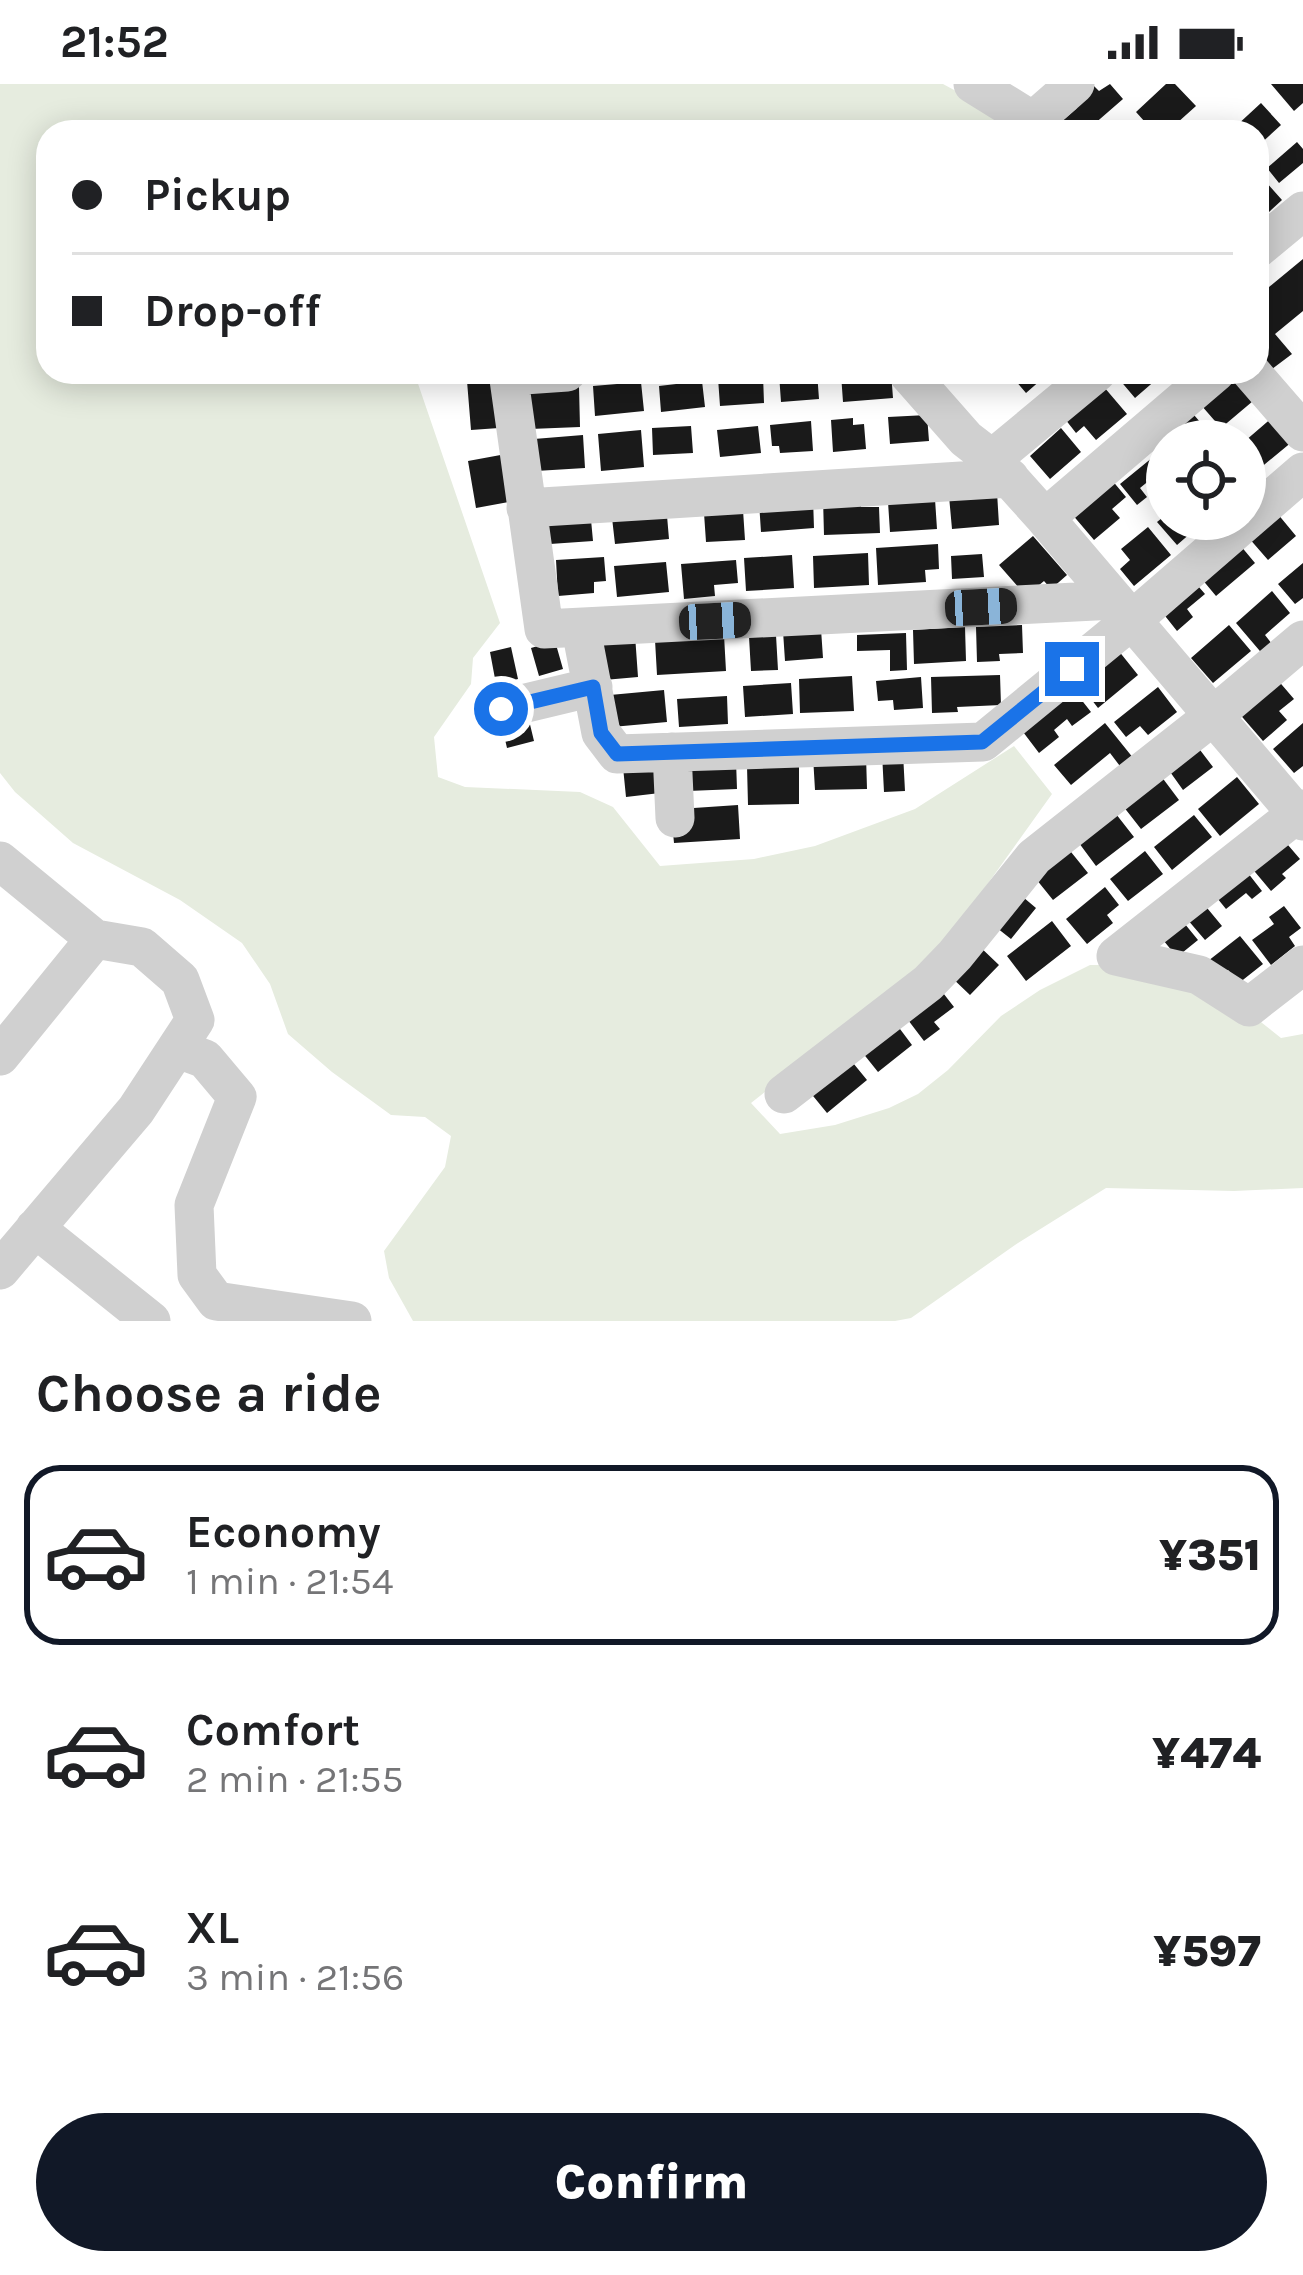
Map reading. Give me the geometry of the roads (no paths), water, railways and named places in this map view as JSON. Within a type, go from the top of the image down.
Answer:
[{"type":"street","points":[[973,84],[1029,120]]},
{"type":"street","points":[[1043,120],[1075,84]]},
{"type":"street","points":[[1269,239],[1303,211]]},
{"type":"street","points":[[509,384],[544,629],[1123,610]]},
{"type":"street","points":[[918,384],[1046,518],[1301,814],[1116,956],[1199,975],[1249,1007],[1303,965]]},
{"type":"street","points":[[526,508],[1001,469],[1080,384]]},
{"type":"street","points":[[1046,518],[1202,384]]},
{"type":"street","points":[[1261,384],[1303,432]]},
{"type":"street","points":[[581,628],[601,733],[617,754],[982,742],[1123,610],[1303,472]]},
{"type":"street","points":[[784,1094],[928,982],[1034,857],[1303,640]]},
{"type":"street","points":[[501,709],[593,687]]},
{"type":"street","points":[[672,752],[675,818]]},
{"type":"street","points":[[0,861],[95,939],[142,947],[180,980],[195,1019],[136,1110],[0,1270]]},
{"type":"street","points":[[0,1056],[95,939]]},
{"type":"street","points":[[178,1049],[205,1058],[237,1096],[194,1205],[197,1275],[216,1301],[352,1321]]},
{"type":"street","points":[[35,1228],[151,1321]]}]
